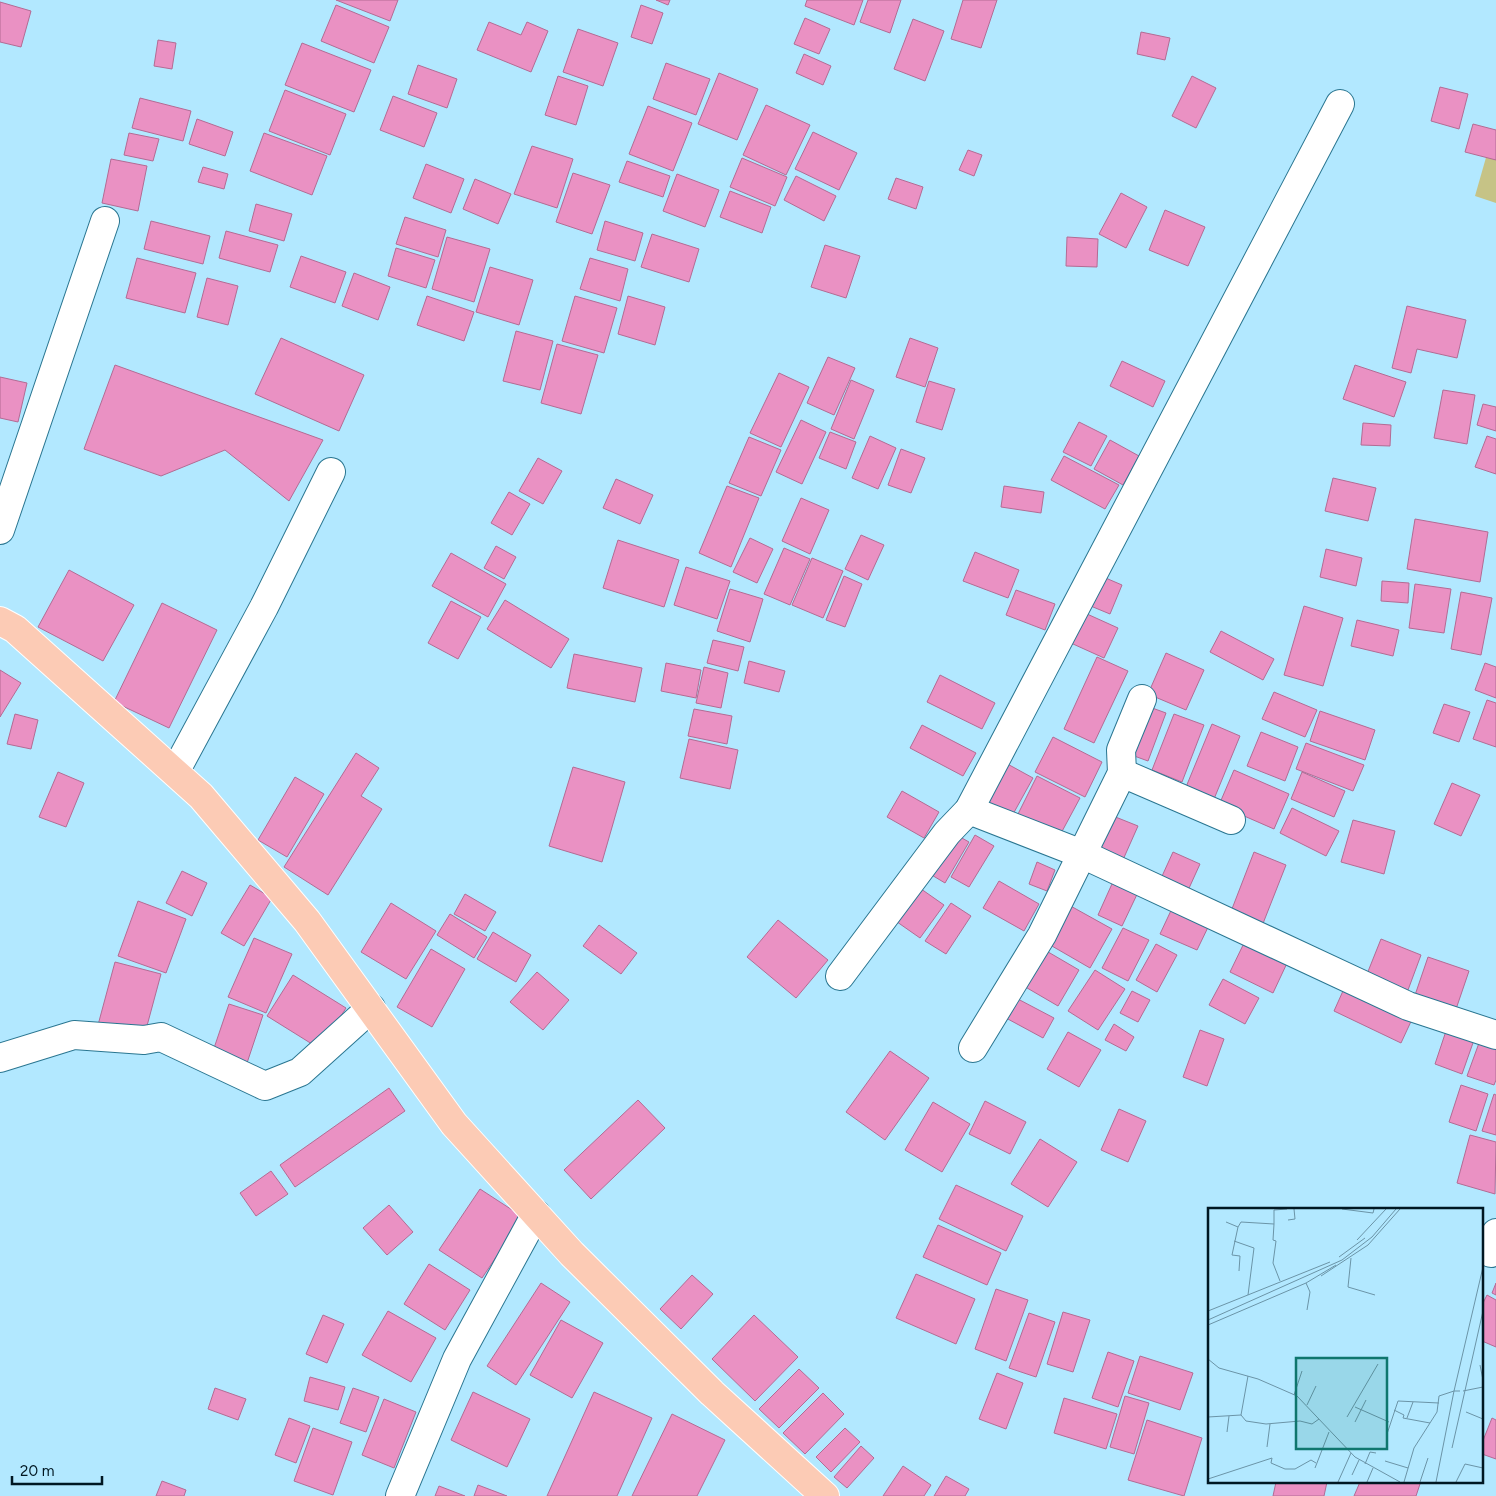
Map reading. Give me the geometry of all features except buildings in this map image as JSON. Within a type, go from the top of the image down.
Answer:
[{"type":"main road","points":[[0,621],[15,629],[202,796],[307,920],[454,1124],[572,1254],[712,1393],[825,1496]]},
{"type":"street","points":[[840,976],[947,834],[970,810],[1340,104]]},
{"type":"street","points":[[0,530],[105,221]]},
{"type":"street","points":[[175,772],[264,608],[331,472]]},
{"type":"street","points":[[973,1048],[1042,935],[1122,773],[1121,750],[1142,698]]},
{"type":"street","points":[[1122,773],[1231,820]]},
{"type":"street","points":[[970,810],[1082,854],[1408,1006],[1496,1035]]},
{"type":"street","points":[[0,1058],[74,1035],[144,1040],[161,1036],[265,1086],[300,1072],[371,1008]]},
{"type":"street","points":[[400,1496],[458,1359],[536,1214]]},
{"type":"shaded area","points":[[1493,133],[1496,134],[1496,203],[1475,196]]}]
